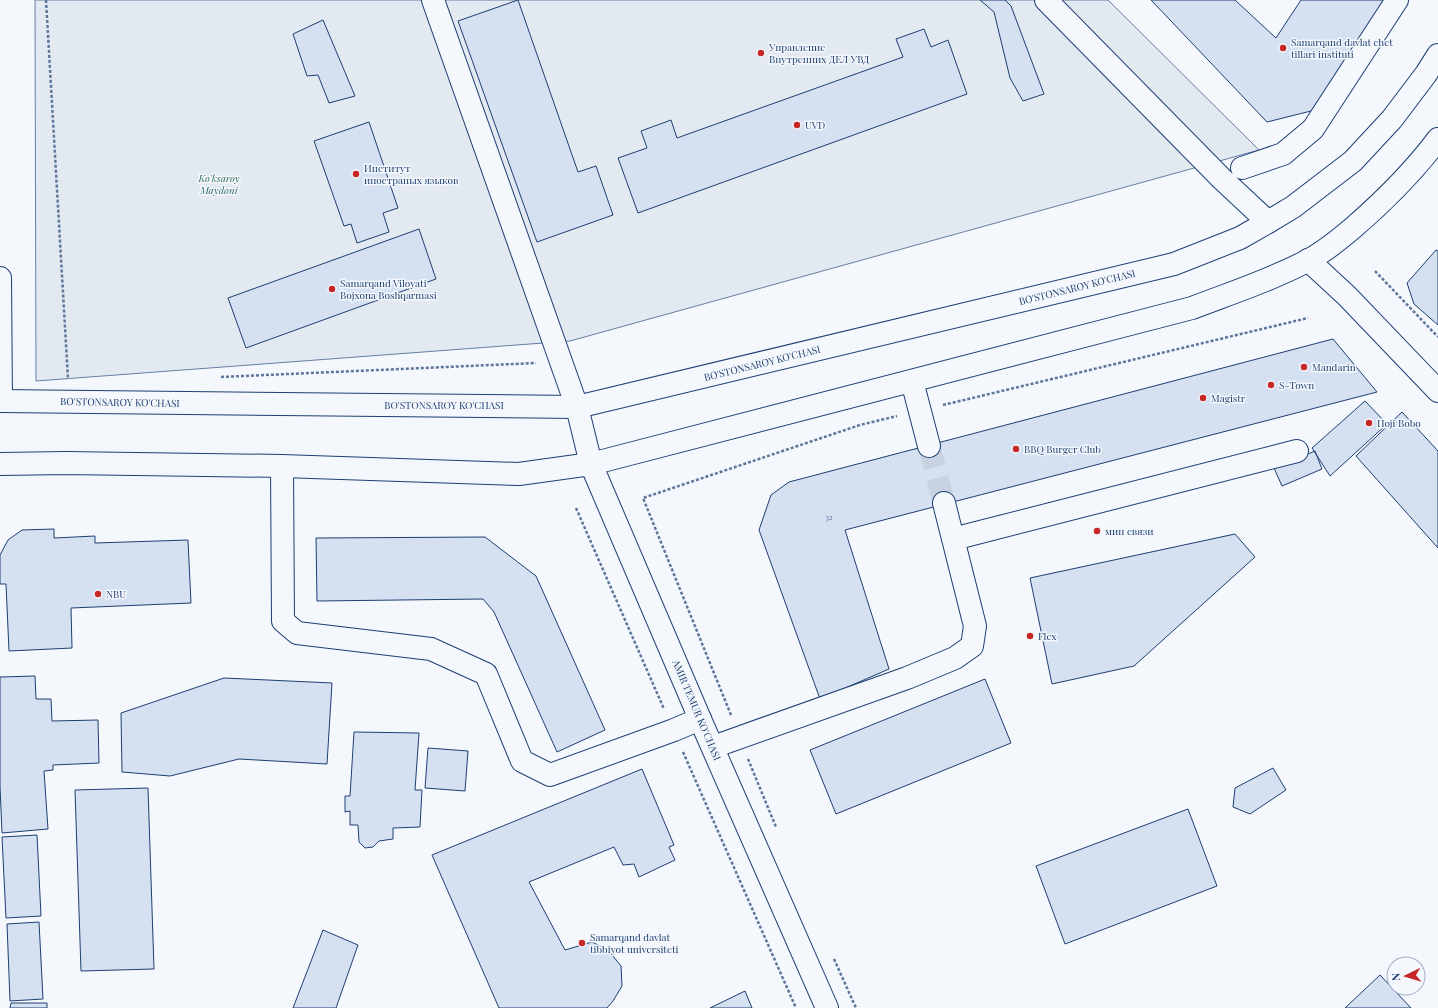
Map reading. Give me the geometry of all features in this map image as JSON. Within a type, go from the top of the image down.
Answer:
[{"type":"main road","name":"AMIR TEMUR KO'CHASI","points":[[433,0],[577,407],[591,464],[700,719],[827,1008]]},
{"type":"main road","points":[[1046,0],[1222,180],[1268,222]]},
{"type":"main road","points":[[1242,168],[1283,154],[1312,129],[1397,0]]},
{"type":"main road","name":"BO'STONSAROY KO'CHASI","points":[[0,402],[577,407],[1174,264],[1240,238],[1268,222],[1293,207],[1353,161],[1392,119],[1426,74],[1438,55]]},
{"type":"main road","points":[[0,464],[66,463],[282,466],[519,474],[591,464],[1192,308],[1272,277],[1308,260],[1337,242],[1393,192],[1438,139]]},
{"type":"main road","points":[[1308,260],[1347,296],[1438,391]]},
{"type":"main road","points":[[0,278],[0,402]]},
{"type":"main road","points":[[912,380],[929,446]]},
{"type":"main road","points":[[953,539],[1297,451]]},
{"type":"main road","points":[[282,466],[283,621],[297,633],[431,649],[486,674],[522,761],[550,775],[674,730],[700,719]]},
{"type":"main road","points":[[713,747],[908,678],[955,658],[972,646],[975,626],[944,503]]},
{"type":"path","points":[[46,0],[68,384]]},
{"type":"path","points":[[1375,271],[1438,338]]},
{"type":"path","points":[[777,829],[643,498],[860,425],[1308,318]]},
{"type":"path","points":[[219,377],[561,362]]},
{"type":"path","points":[[576,508],[796,1008]]},
{"type":"path","points":[[833,958],[856,1008]]},
{"type":"green space","name":"Ko'ksaroy Maydoni","points":[[35,0],[1108,0],[1259,150],[570,341],[36,381]]},
{"type":"building","points":[[518,0],[578,172],[596,166],[613,215],[537,242],[458,21]]},
{"type":"building","points":[[980,0],[1005,0],[1011,6],[1044,94],[1023,101],[1010,78],[994,12]]},
{"type":"building","name":"Samarqand davlat chet tillari instituti","points":[[1151,0],[1235,0],[1276,38],[1301,0],[1384,0],[1326,96],[1315,110],[1267,122]]},
{"type":"building","points":[[323,20],[355,96],[329,103],[318,75],[307,76],[293,34]]},
{"type":"building","name":"UVD","points":[[924,29],[931,47],[948,40],[967,94],[638,213],[618,158],[647,148],[641,131],[671,120],[677,138],[903,57],[896,39]]},
{"type":"building","name":"Институт иностраных языков","points":[[369,122],[398,208],[383,213],[389,232],[357,243],[351,224],[344,226],[314,141]]},
{"type":"building","name":"Samarqand Viloyati Bojxona Boshqarmasi","points":[[419,229],[436,279],[246,348],[228,298]]},
{"type":"building","points":[[1436,250],[1438,251],[1438,325],[1414,304],[1407,283]]},
{"type":"building","points":[[1333,339],[1377,392],[845,530],[889,669],[820,699],[759,530],[771,495],[789,482]]},
{"type":"building","points":[[1365,401],[1387,424],[1330,476],[1312,448]]},
{"type":"building","points":[[1402,412],[1438,451],[1438,548],[1356,456]]},
{"type":"building","points":[[1315,451],[1322,469],[1282,486],[1274,468]]},
{"type":"building","name":"NBU","points":[[54,529],[54,538],[95,536],[95,543],[188,540],[191,603],[71,608],[72,648],[9,651],[6,584],[0,584],[0,555],[8,540],[22,530]]},
{"type":"building","points":[[1235,534],[1255,557],[1134,666],[1052,684],[1030,578]]},
{"type":"building","points":[[485,537],[536,576],[605,730],[557,752],[494,612],[483,599],[317,601],[316,538]]},
{"type":"building","points":[[35,676],[36,699],[51,699],[52,721],[98,720],[99,763],[53,765],[53,770],[44,771],[48,829],[2,833],[0,786],[0,677]]},
{"type":"building","points":[[224,678],[332,683],[327,764],[239,759],[170,776],[122,772],[121,713]]},
{"type":"building","points":[[985,679],[1011,743],[836,814],[810,750]]},
{"type":"building","points":[[354,732],[419,733],[415,790],[422,790],[420,827],[393,828],[393,839],[379,841],[373,847],[365,848],[359,842],[358,825],[350,825],[350,811],[345,812],[345,796],[350,796]]},
{"type":"building","points":[[428,748],[468,751],[465,791],[425,788]]},
{"type":"building","points":[[1273,768],[1286,790],[1250,814],[1233,807],[1235,788]]},
{"type":"building","points":[[642,769],[674,845],[669,847],[675,860],[639,877],[634,864],[623,865],[614,847],[529,882],[565,950],[592,942],[608,950],[621,966],[622,986],[607,1008],[499,1008],[432,855]]},
{"type":"building","points":[[148,788],[154,969],[81,971],[75,790]]},
{"type":"building","points":[[1188,809],[1217,886],[1065,944],[1036,866]]},
{"type":"building","points":[[37,835],[41,916],[6,918],[2,837]]},
{"type":"building","points":[[39,922],[43,999],[10,1001],[7,924]]},
{"type":"building","points":[[323,930],[358,945],[336,1008],[293,1008]]},
{"type":"building","points":[[1380,975],[1386,981],[1386,996],[1400,996],[1411,1008],[1345,1008]]},
{"type":"building","points":[[745,991],[752,1008],[710,1008]]},
{"type":"building","points":[[11,1003],[47,1003],[47,1008],[10,1008]]},
{"type":"tunnel","points":[[929,446],[944,503]]},
{"type":"place","name":"Samarqand davlat chet tillari instituti","points":[[1283,48]]},
{"type":"place","name":"Управление Внутренних ДЕЛ УВД","points":[[761,53]]},
{"type":"place","name":"UVD","points":[[797,125]]},
{"type":"place","name":"Институт иностраных языков","points":[[356,174]]},
{"type":"place","name":"Samarqand Viloyati Bojxona Boshqarmasi","points":[[332,289]]},
{"type":"place","name":"Mandarin","points":[[1304,367]]},
{"type":"place","name":"S-Town","points":[[1271,385]]},
{"type":"place","name":"Magistr","points":[[1203,398]]},
{"type":"place","name":"Hoji Bobo","points":[[1369,423]]},
{"type":"place","name":"BBQ Burger Club","points":[[1016,449]]},
{"type":"place","name":"мин связи","points":[[1097,531]]},
{"type":"place","name":"NBU","points":[[98,594]]},
{"type":"place","name":"Flex","points":[[1030,636]]},
{"type":"place","name":"Samarqand davlat tibbiyot universiteti","points":[[582,943]]}]
